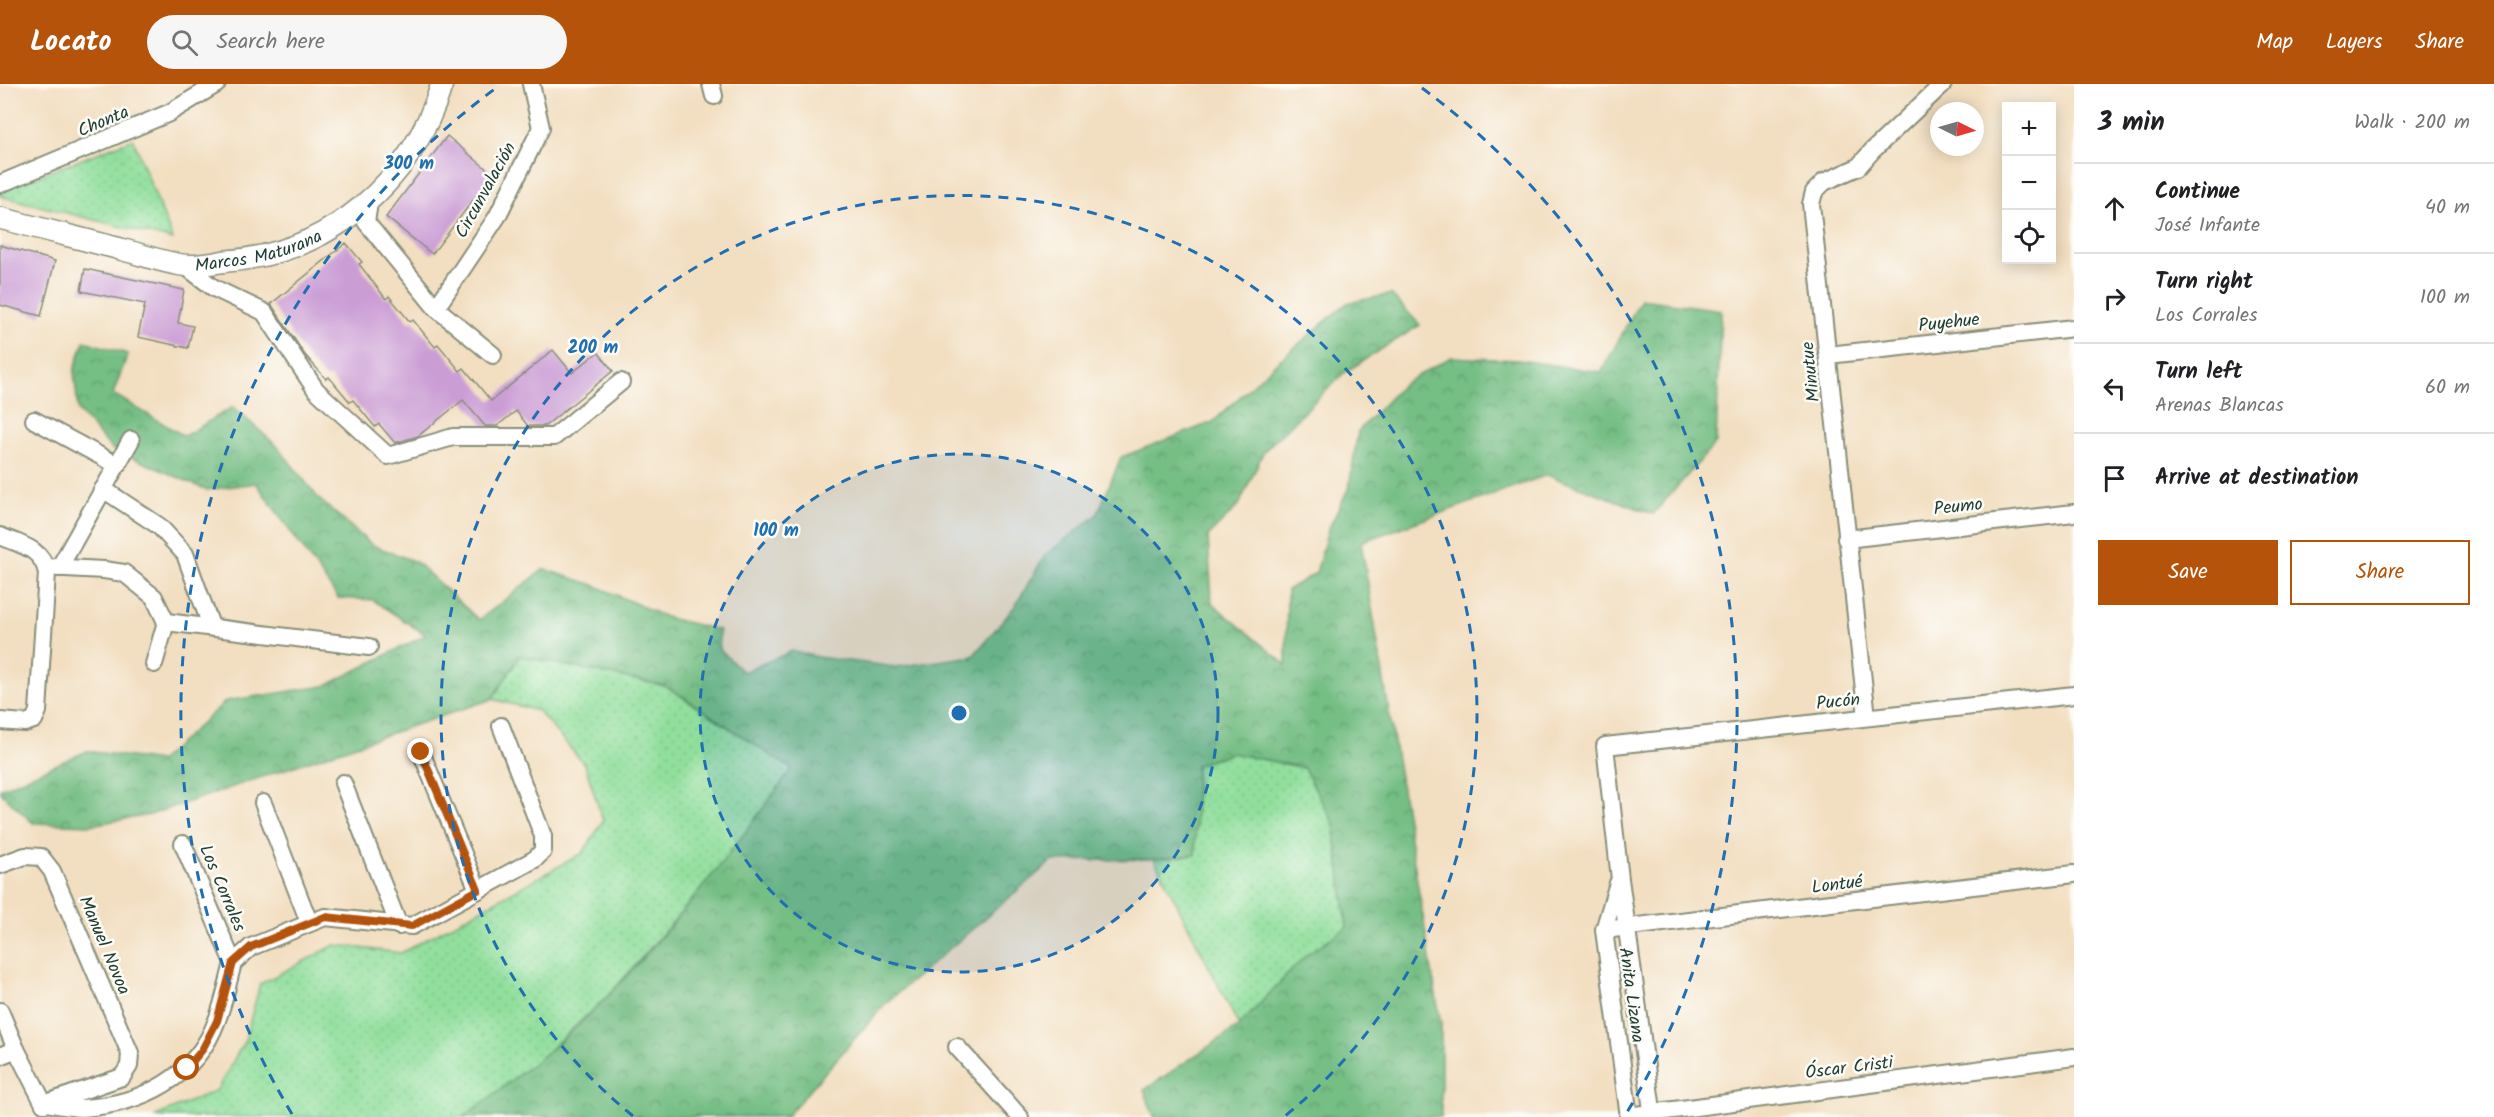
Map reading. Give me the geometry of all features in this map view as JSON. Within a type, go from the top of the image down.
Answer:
[{"type":"street","name":"Chonta","points":[[0,184],[169,113],[217,84]]},
{"type":"street","name":"Marcos Maturana","points":[[0,218],[184,265],[241,260],[287,250],[330,230],[369,203],[401,168],[414,149],[430,119],[442,84]]},
{"type":"street","name":"Circunvalación","points":[[435,308],[497,216],[541,128],[531,84]]},
{"type":"street","name":"Minutue","points":[[1867,717],[1811,204],[1814,192],[1824,182],[1858,167],[1943,84]]},
{"type":"street","points":[[369,203],[366,222],[435,308],[493,355]]},
{"type":"street","points":[[184,265],[214,288],[264,312],[316,390],[388,456],[453,437],[554,437],[621,382]]},
{"type":"street","name":"Puyehue","points":[[1828,355],[2074,328]]},
{"type":"street","points":[[34,420],[117,465]]},
{"type":"street","points":[[0,721],[25,723],[34,720],[39,711],[50,565],[104,489],[131,440]]},
{"type":"street","points":[[104,489],[159,526],[185,554],[212,626]]},
{"type":"street","name":"Peumo","points":[[1846,539],[2074,513]]},
{"type":"street","points":[[0,536],[36,552],[50,565],[124,573],[154,597],[166,622],[154,664]]},
{"type":"street","points":[[166,622],[369,646]]},
{"type":"street","name":"Pucón","points":[[1605,746],[2074,695]]},
{"type":"street","name":"Los Corrales","points":[[183,844],[233,963],[251,947],[325,917],[412,926],[535,859],[543,851],[543,836],[501,726]]},
{"type":"street","name":"Anita Lizana","points":[[1605,746],[1620,879],[1653,1114]]},
{"type":"street","points":[[421,752],[478,890]]},
{"type":"street","points":[[343,783],[399,926]]},
{"type":"street","points":[[263,803],[309,922]]},
{"type":"street","name":"Manuel Novoa","points":[[0,865],[25,856],[41,857],[52,871],[130,1053],[129,1066],[122,1077],[44,1104]]},
{"type":"street","name":"Lontué","points":[[1604,930],[2074,874]]},
{"type":"street","name":"Anita Lizana","points":[[1620,879],[1604,930],[1628,1116]]},
{"type":"street","points":[[0,1011],[44,1104],[82,1108],[130,1099],[161,1088],[187,1068],[202,1050],[217,1021],[233,963]]},
{"type":"street","points":[[957,1047],[1020,1117]]},
{"type":"street","points":[[0,1056],[16,1049]]},
{"type":"street","name":"Óscar Cristi","points":[[1628,1116],[2074,1057]]},
{"type":"green space","points":[[133,139],[173,240],[0,196],[0,191]]},
{"type":"green space","points":[[1391,294],[1420,325],[1345,372],[1264,451],[1239,505],[1208,536],[1212,603],[1286,665],[1287,590],[1316,573],[1328,530],[1349,487],[1358,431],[1403,384],[1451,357],[1518,360],[1601,372],[1641,299],[1721,310],[1716,443],[1653,514],[1547,475],[1361,542],[1441,1025],[1441,1117],[1154,1117],[1144,1090],[1239,1026],[1306,955],[1347,927],[1334,824],[1304,768],[1232,753],[1196,765],[1195,855],[1154,859],[1052,861],[885,1004],[786,1117],[464,1117],[559,1043],[611,993],[705,884],[792,769],[666,686],[520,656],[492,699],[150,815],[90,825],[33,823],[0,792],[0,789],[87,751],[160,761],[226,701],[325,686],[426,635],[373,600],[338,598],[256,483],[207,490],[112,449],[78,411],[74,371],[84,341],[128,354],[113,394],[184,436],[233,407],[277,446],[319,499],[372,545],[416,562],[479,620],[544,569],[594,585],[668,618],[719,630],[719,649],[743,672],[792,651],[818,657],[896,667],[973,656],[1015,606],[1045,555],[1097,515],[1121,457],[1213,422],[1275,364],[1347,303]]},
{"type":"green space","points":[[520,656],[666,686],[792,769],[718,870],[610,994],[535,1063],[464,1117],[154,1117],[217,1090],[245,1040],[260,984],[335,945],[401,953],[583,853],[603,821],[585,765],[538,711],[492,699]]},
{"type":"green space","points":[[1232,753],[1304,768],[1334,824],[1347,927],[1306,955],[1239,1026],[1154,859],[1195,855],[1196,765]]},
{"type":"building","points":[[447,136],[493,174],[432,254],[386,217]]},
{"type":"building","points":[[346,243],[362,262],[359,264],[386,299],[389,296],[410,322],[413,320],[435,347],[438,344],[460,371],[464,368],[491,401],[553,350],[572,373],[598,352],[613,371],[545,426],[528,426],[516,411],[497,426],[485,426],[463,400],[418,436],[395,443],[379,424],[375,427],[353,400],[350,402],[329,377],[326,379],[305,355],[271,304]]},
{"type":"building","points":[[0,245],[55,261],[41,316],[0,305]]},
{"type":"building","points":[[85,269],[184,290],[178,323],[193,326],[188,348],[138,337],[145,304],[81,291]]},
{"type":"route","points":[[187,1068],[202,1050],[217,1021],[233,963],[251,947],[325,917],[412,926],[478,890],[421,752]]}]
